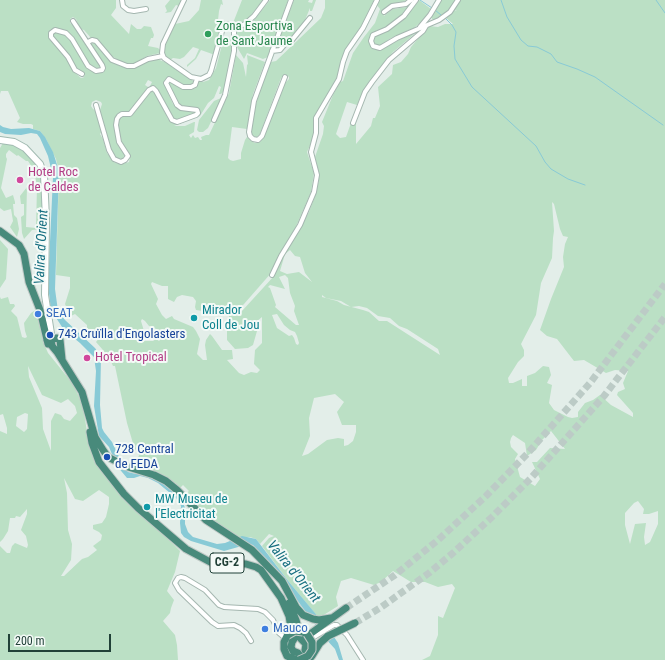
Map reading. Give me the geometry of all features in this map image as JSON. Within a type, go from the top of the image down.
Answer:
[{"type":"highway","name":"CG-2","points":[[0,231],[13,239],[22,249],[26,260],[26,268]]},
{"type":"highway","name":"CG-2","points":[[0,236],[20,252],[29,282],[53,342],[65,366],[82,392],[102,450],[113,461],[154,475],[166,481],[177,490],[206,520],[252,550],[277,575],[286,587],[296,608],[306,648]]},
{"type":"highway","name":"CG-2","points":[[87,407],[92,443],[103,468],[138,508],[192,553],[212,563],[252,565],[263,572],[281,598],[291,625],[283,646],[285,653],[290,658],[298,658]]},
{"type":"highway","points":[[252,550],[283,591],[289,602],[306,648]]},
{"type":"highway","points":[[192,553],[212,560],[242,560],[255,563],[271,574]]},
{"type":"highway","points":[[296,608],[303,616],[313,620],[324,620],[331,618]]},
{"type":"highway","points":[[328,636],[316,648],[306,648],[292,642],[291,648],[298,658],[306,648],[312,632],[346,608]]},
{"type":"highway","points":[[306,648],[317,641],[356,623]]},
{"type":"highway","points":[[287,636],[295,631],[306,648]]},
{"type":"main road","points":[[0,140],[20,144],[35,157],[43,169],[46,205],[45,295],[53,342]]},
{"type":"street","points":[[122,0],[123,6],[128,10],[134,11],[146,9]]},
{"type":"street","points":[[163,56],[163,44],[184,0]]},
{"type":"street","points":[[88,42],[92,40],[96,41],[112,60],[123,66],[134,66],[148,59],[163,56],[191,77],[198,79],[205,78],[211,71],[223,26],[240,26],[249,21],[266,0]]},
{"type":"street","points":[[285,77],[262,136],[258,140],[252,139],[249,134],[254,101],[291,0]]},
{"type":"street","points":[[272,275],[281,256],[300,225],[314,192],[316,175],[311,152],[316,133],[316,118],[339,78],[343,62],[377,0]]},
{"type":"street","points":[[414,0],[404,16],[387,28],[373,35],[371,44],[380,48],[397,38],[433,23],[444,17],[453,8],[458,0]]},
{"type":"street","points":[[384,12],[392,6],[406,4],[414,0]]},
{"type":"street","points":[[419,28],[430,16],[439,0]]},
{"type":"street","points":[[430,16],[433,23]]},
{"type":"street","points":[[272,51],[280,50],[285,44],[292,40],[310,18]]},
{"type":"street","points":[[73,21],[102,65],[103,68],[100,71],[96,71],[88,66],[72,39],[66,33],[55,30],[50,35],[53,41],[68,57],[75,70],[82,74]]},
{"type":"street","points":[[214,120],[225,95],[234,51],[234,30],[230,25]]},
{"type":"street","points":[[353,123],[366,92],[372,82],[390,60],[423,31],[426,25]]},
{"type":"street","points":[[96,105],[109,150],[114,159],[121,162],[128,156],[119,142],[116,125],[119,116],[122,114],[130,114],[149,90],[153,88],[172,120],[177,122],[196,114],[198,112],[197,110],[181,108],[177,105],[166,83],[169,78],[183,87],[190,87],[195,85],[198,79]]},
{"type":"street","points":[[251,641],[246,632],[234,625],[218,626],[212,622],[179,590],[175,582],[181,577],[185,578],[205,590],[219,605],[224,607],[258,609],[265,612],[273,620],[279,633],[287,636]]},
{"type":"street","points":[[306,648],[319,634],[334,625],[340,627],[347,635],[363,660]]},
{"type":"green space","points":[[0,0],[116,0],[116,8],[111,15],[129,34],[131,24],[137,29],[141,29],[144,26],[151,27],[154,35],[148,46],[158,48],[160,53],[147,56],[134,64],[128,64],[118,60],[109,54],[98,39],[91,38],[84,30],[80,29],[76,19],[73,17],[70,19],[70,23],[74,26],[101,66],[99,69],[90,65],[75,41],[65,30],[56,28],[51,29],[48,33],[49,39],[63,53],[74,72],[81,78],[85,75],[84,73],[77,70],[66,51],[53,39],[55,32],[62,33],[70,39],[85,65],[94,72],[103,73],[106,68],[91,45],[94,42],[107,57],[122,67],[133,68],[157,59],[165,62],[193,81],[193,84],[188,86],[182,85],[170,77],[165,80],[164,84],[173,104],[182,110],[195,112],[194,114],[176,120],[172,117],[158,90],[150,86],[152,82],[148,80],[145,85],[148,87],[130,111],[127,114],[120,114],[116,119],[115,131],[118,145],[125,155],[122,159],[117,158],[109,147],[100,110],[102,104],[96,100],[92,102],[91,106],[96,111],[100,122],[102,131],[100,134],[107,153],[115,163],[122,164],[129,162],[130,157],[128,152],[122,145],[119,137],[118,121],[120,117],[129,117],[132,115],[152,90],[155,92],[168,119],[173,123],[181,122],[199,115],[200,113],[198,109],[186,107],[178,103],[168,83],[171,81],[181,88],[191,90],[196,88],[199,81],[203,82],[209,80],[216,68],[224,37],[232,39],[233,49],[224,91],[219,94],[221,87],[219,86],[214,98],[208,103],[200,116],[174,126],[185,126],[195,122],[194,132],[189,135],[191,138],[193,135],[195,138],[198,137],[202,140],[201,137],[209,135],[229,93],[236,55],[243,63],[246,77],[248,64],[247,55],[265,62],[253,94],[247,129],[232,127],[228,158],[233,161],[241,159],[241,153],[247,137],[255,143],[260,142],[263,138],[285,83],[289,79],[289,77],[285,74],[281,78],[260,134],[257,137],[253,136],[251,133],[257,99],[271,62],[276,61],[321,18],[325,8],[325,0],[374,0],[360,29],[344,54],[336,81],[315,116],[313,139],[307,152],[314,173],[311,192],[294,231],[281,252],[272,272],[240,308],[230,311],[215,308],[209,312],[196,310],[196,301],[193,297],[182,295],[177,297],[174,302],[168,299],[168,286],[162,286],[152,282],[151,284],[158,299],[156,304],[162,315],[166,319],[172,316],[174,319],[193,327],[196,331],[200,339],[197,354],[203,360],[207,360],[205,345],[210,334],[222,350],[232,350],[233,359],[227,360],[239,373],[244,375],[251,372],[257,373],[260,370],[254,364],[255,350],[262,343],[262,317],[250,325],[252,330],[257,331],[253,345],[248,348],[235,349],[227,340],[229,316],[238,314],[242,311],[274,276],[284,254],[309,212],[319,180],[315,157],[323,134],[324,126],[322,122],[333,95],[340,82],[343,81],[353,53],[375,23],[380,9],[376,4],[379,0],[407,0],[393,4],[387,8],[382,12],[384,16],[393,9],[407,7],[411,4],[394,22],[371,35],[369,39],[373,49],[380,50],[418,31],[393,52],[363,91],[357,105],[347,102],[336,134],[340,138],[346,137],[351,123],[356,124],[356,144],[371,126],[373,118],[375,118],[380,106],[378,87],[392,74],[393,65],[401,62],[408,54],[411,47],[429,26],[438,27],[445,24],[453,24],[446,18],[454,10],[457,11],[454,9],[460,0],[665,0],[665,660],[422,660],[430,656],[438,635],[438,616],[443,618],[455,588],[452,584],[438,587],[425,582],[411,582],[393,571],[381,582],[374,585],[351,578],[341,581],[336,597],[338,606],[318,617],[262,546],[269,538],[274,536],[269,534],[260,544],[256,539],[250,537],[240,538],[206,517],[185,494],[189,491],[183,485],[180,488],[158,473],[133,464],[139,456],[138,451],[135,450],[127,423],[115,366],[113,366],[109,357],[96,342],[100,337],[87,328],[87,325],[75,314],[71,316],[68,311],[65,304],[70,288],[70,277],[56,275],[59,171],[56,159],[46,139],[40,131],[33,129],[33,125],[31,124],[17,122],[20,118],[8,91],[1,91],[0,94]],"holes":[[[552,202],[554,204],[563,236],[568,237],[565,244],[563,257],[564,267],[540,330],[547,336],[557,339],[574,361],[584,360],[606,373],[615,370],[628,371],[623,383],[625,389],[618,392],[617,395],[633,413],[633,417],[611,405],[600,395],[585,403],[578,412],[578,417],[568,417],[554,410],[549,403],[552,385],[547,383],[551,375],[549,367],[543,366],[535,373],[527,376],[527,386],[522,386],[522,379],[509,383],[508,378],[518,362],[524,356],[524,350],[521,344],[536,315],[541,283],[552,258],[554,231]],[[290,250],[295,256],[300,257],[305,273],[312,282],[299,272],[287,274],[280,271],[285,254]],[[285,275],[288,278],[290,293],[295,306],[294,311],[299,325],[296,325],[275,307],[276,305],[270,288],[268,287],[270,285],[285,289],[279,277]],[[322,295],[326,298],[341,301],[351,307],[337,301],[322,297]],[[359,306],[367,308],[378,316],[390,318],[399,326],[407,329],[438,349],[440,355],[387,321],[379,321],[369,312],[351,307]],[[277,314],[284,325],[295,332],[299,343],[298,345],[296,344],[292,335],[289,336],[277,328],[272,315]],[[142,319],[149,326],[161,331],[162,334],[159,337],[159,341],[156,339],[153,341],[144,341],[140,343],[140,333],[144,331],[141,321]],[[335,394],[344,402],[337,412],[342,425],[356,425],[356,432],[353,441],[344,446],[344,439],[338,438],[327,440],[308,454],[302,456],[310,436],[309,418],[314,398]],[[551,431],[565,449],[550,448],[537,462],[532,462],[540,479],[535,486],[520,477],[515,459],[518,454],[511,447],[510,442],[513,435],[525,443],[527,456],[536,450],[542,440]],[[638,501],[644,509],[643,514],[658,511],[658,524],[650,542],[645,545],[644,537],[646,523],[635,524],[630,544],[625,525],[625,513],[634,503]]]},
{"type":"green space","points":[[170,0],[182,0],[179,6],[176,5],[171,12],[165,13],[167,11],[165,6]]},
{"type":"green space","points":[[201,0],[222,0],[223,5],[221,4],[219,11],[218,20],[221,20],[215,55],[201,50],[196,59],[187,67],[187,65],[195,58],[199,49],[193,47],[184,57],[180,59],[173,58],[170,60],[164,54],[164,48],[175,24],[189,21],[199,10]]},
{"type":"green space","points":[[242,0],[263,0],[247,20],[240,24],[233,23]]},
{"type":"green space","points":[[270,0],[288,0],[268,57],[263,59],[247,53],[244,59],[237,47],[236,31],[251,24]]},
{"type":"green space","points":[[294,0],[309,0],[308,2],[312,3],[313,0],[316,0],[312,11],[310,11],[310,8],[300,32],[296,31],[291,39],[274,51]]},
{"type":"green space","points":[[419,0],[431,9],[422,21],[414,28],[391,38],[379,46],[374,44],[373,38],[375,36],[389,30],[403,20]]},
{"type":"green space","points":[[442,0],[455,0],[450,10],[433,20],[431,17]]},
{"type":"green space","points":[[221,98],[222,99],[208,128],[203,132],[199,132],[197,130],[199,120],[214,101]]},
{"type":"green space","points":[[3,143],[12,145],[23,151],[32,159],[40,171],[42,185],[42,229],[32,230],[24,239],[21,217],[24,215],[24,204],[21,204],[20,196],[27,187],[26,227],[36,228],[37,186],[34,170],[28,161],[18,155],[17,156],[9,150],[6,154],[7,159],[1,188],[6,198],[13,195],[15,202],[15,204],[13,204],[14,215],[17,218],[19,229],[17,237],[10,227],[13,221],[11,209],[4,211],[0,208],[0,148]]},
{"type":"green space","points":[[0,240],[8,249],[6,279],[0,288]]},
{"type":"green space","points":[[0,297],[1,299],[8,297],[10,304],[14,304],[15,306],[11,311],[17,317],[22,337],[27,337],[24,323],[31,313],[37,309],[45,346],[48,353],[73,384],[81,401],[90,450],[106,474],[180,551],[175,572],[167,591],[174,600],[170,613],[163,621],[175,635],[178,660],[0,660],[0,546],[7,553],[10,553],[12,546],[15,543],[27,548],[28,545],[26,536],[21,530],[27,514],[27,509],[20,517],[16,516],[15,518],[10,518],[8,531],[0,542],[0,431],[7,434],[7,428],[3,414],[0,415]],"holes":[[[28,366],[42,395],[61,403],[68,399],[75,406],[77,413],[70,421],[55,413],[51,421],[51,451],[43,429],[42,408],[29,377]],[[25,413],[28,414],[27,429],[24,432],[16,426],[17,417]],[[64,478],[75,499],[83,501],[99,490],[109,497],[109,504],[106,517],[102,523],[93,525],[93,529],[102,535],[101,540],[93,546],[97,550],[88,557],[82,559],[64,576],[61,576],[71,560],[72,544],[68,530],[67,493]]]},
{"type":"water","name":"Valira d'Orient","points":[[0,125],[11,129],[29,128],[40,131],[53,152],[59,171],[55,289],[58,311],[65,320],[95,348],[101,357],[100,405],[102,428],[112,442],[124,467],[128,472],[136,474],[142,473],[162,482],[182,499],[185,508],[185,524],[188,532],[193,537],[217,544],[225,543],[242,536],[256,539],[289,582],[330,631],[338,643],[343,660],[339,660],[335,649],[324,637],[284,582],[253,545],[249,544],[224,551],[191,541],[184,537],[181,533],[180,523],[181,506],[176,498],[158,483],[148,478],[140,476],[127,478],[117,466],[109,447],[99,436],[94,406],[96,371],[94,357],[64,330],[51,310],[48,285],[53,177],[48,156],[37,134],[5,134],[0,132]]},
{"type":"waterway","points":[[420,0],[432,8]]},
{"type":"waterway","points":[[501,0],[507,17],[521,40],[528,46],[537,47],[551,54],[557,62],[595,77],[663,125]]},
{"type":"waterway","points":[[656,0],[665,13]]},
{"type":"waterway","points":[[435,10],[441,15]]},
{"type":"waterway","points":[[444,17],[452,25],[456,32],[454,46],[455,59],[472,87],[536,146],[545,162],[551,169],[568,179],[585,185]]},
{"type":"tunnel","points":[[346,608],[395,575],[438,540],[486,496],[527,454],[590,383],[665,284]]},
{"type":"tunnel","points":[[355,623],[380,608],[429,573],[492,517],[531,478],[604,396],[665,317]]},
{"type":"place","name":"Zona Esportiva de Sant Jaume","points":[[208,34]]},
{"type":"place","name":"Hotel Roc de Caldes","points":[[20,180]]},
{"type":"place","name":"SEAT","points":[[38,314]]},
{"type":"place","name":"Mirador Coll de Jou","points":[[194,318]]},
{"type":"place","name":"743 Cruïlla d'Engolasters","points":[[50,335]]},
{"type":"place","name":"Hotel Tropical","points":[[87,358]]},
{"type":"place","name":"728 Central de FEDA","points":[[107,457]]},
{"type":"place","name":"MW Museu de l'Electricitat","points":[[147,507]]},
{"type":"place","name":"Mauco","points":[[265,629]]}]
